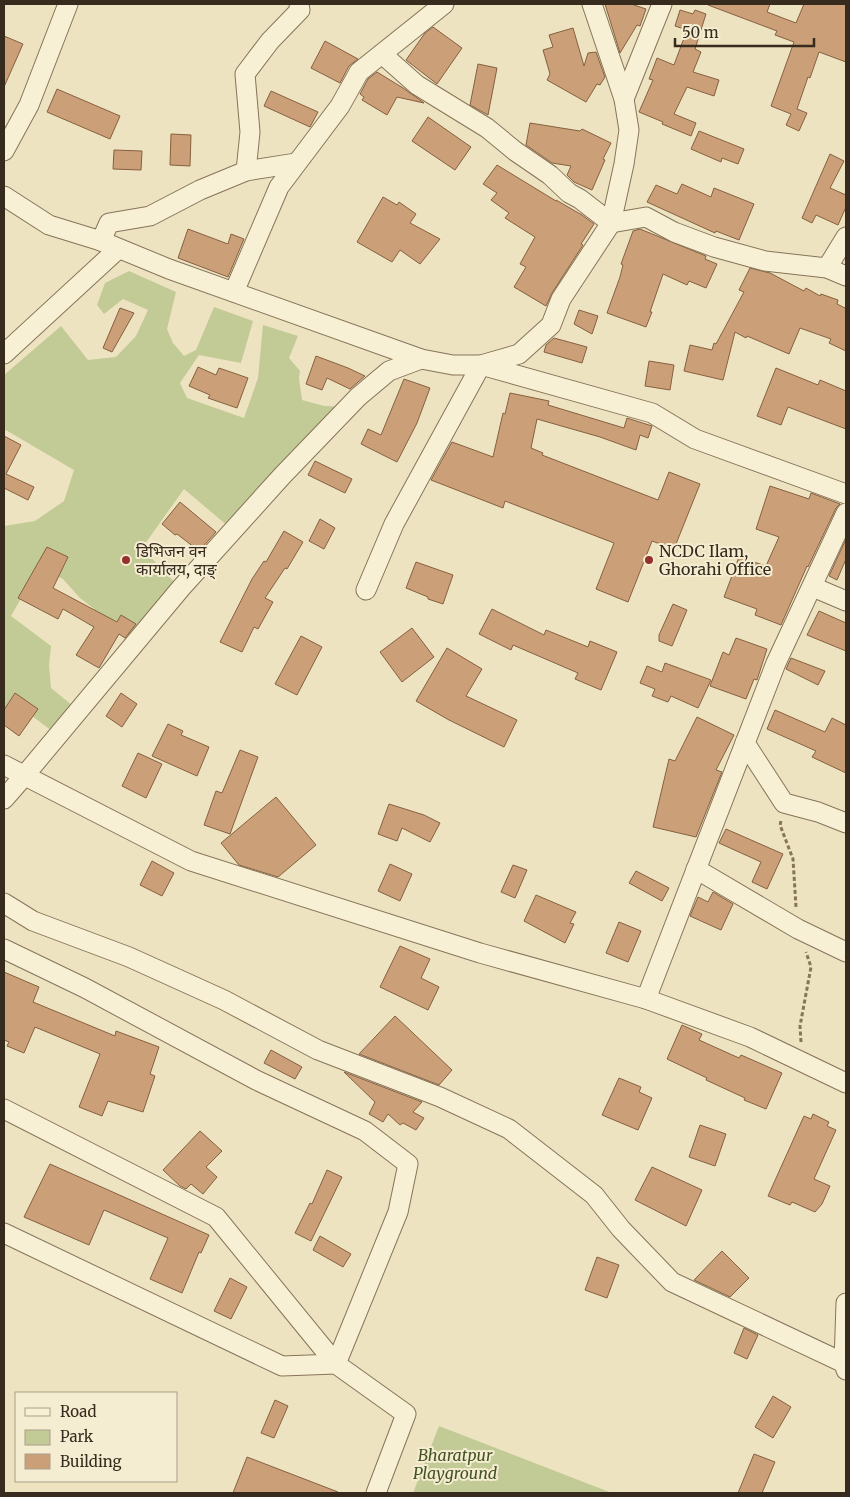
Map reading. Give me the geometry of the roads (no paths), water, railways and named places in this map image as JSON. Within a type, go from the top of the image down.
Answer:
[{"type":"street","points":[[4,150],[29,105],[68,4]]},
{"type":"street","points":[[246,171],[250,132],[246,74],[270,41],[300,10],[299,4]]},
{"type":"street","points":[[234,292],[279,187],[340,106],[359,72],[444,4]]},
{"type":"street","points":[[366,590],[394,524],[481,365],[519,354],[551,325],[561,299],[611,223],[624,164],[629,130],[624,99],[592,4]]},
{"type":"street","points":[[624,99],[662,4]]},
{"type":"street","points":[[382,54],[418,85],[487,128],[515,151],[550,175],[569,193],[580,199],[611,223],[646,217],[674,232],[714,247],[765,261],[827,268],[846,276]]},
{"type":"street","points":[[4,354],[110,245],[109,223],[150,216],[200,190],[246,171],[296,163]]},
{"type":"street","points":[[4,196],[49,225],[110,245],[169,269],[421,359],[453,365],[481,365],[652,413],[695,439],[846,494]]},
{"type":"street","points":[[827,268],[846,237]]},
{"type":"street","points":[[4,799],[181,588],[282,476],[358,397],[389,371],[421,359]]},
{"type":"street","points":[[646,998],[776,663],[846,513]]},
{"type":"street","points":[[813,587],[846,601]]},
{"type":"street","points":[[745,744],[784,803],[818,812],[846,823]]},
{"type":"street","points":[[4,766],[192,861],[480,953],[646,998],[750,1037],[846,1083]]},
{"type":"street","points":[[696,869],[798,930],[846,952]]},
{"type":"street","points":[[4,903],[33,921],[129,957],[224,1000],[318,1050],[440,1097],[509,1129],[594,1195],[622,1229],[672,1282],[845,1366],[846,1303]]},
{"type":"street","points":[[4,949],[85,988],[256,1080],[365,1131],[408,1164],[398,1212],[336,1364]]},
{"type":"street","points":[[4,1109],[216,1217],[336,1364],[406,1414],[376,1493]]},
{"type":"street","points":[[4,1233],[282,1366],[336,1364]]},
{"type":"place","name":"डिभिजन वन कार्यालय, दाङ्","points":[[126,560]]},
{"type":"place","name":"NCDC Ilam, Ghorahi Office","points":[[649,560]]},
{"type":"park label","name":"Bharatpur Playground","points":[[455,1464]]}]
